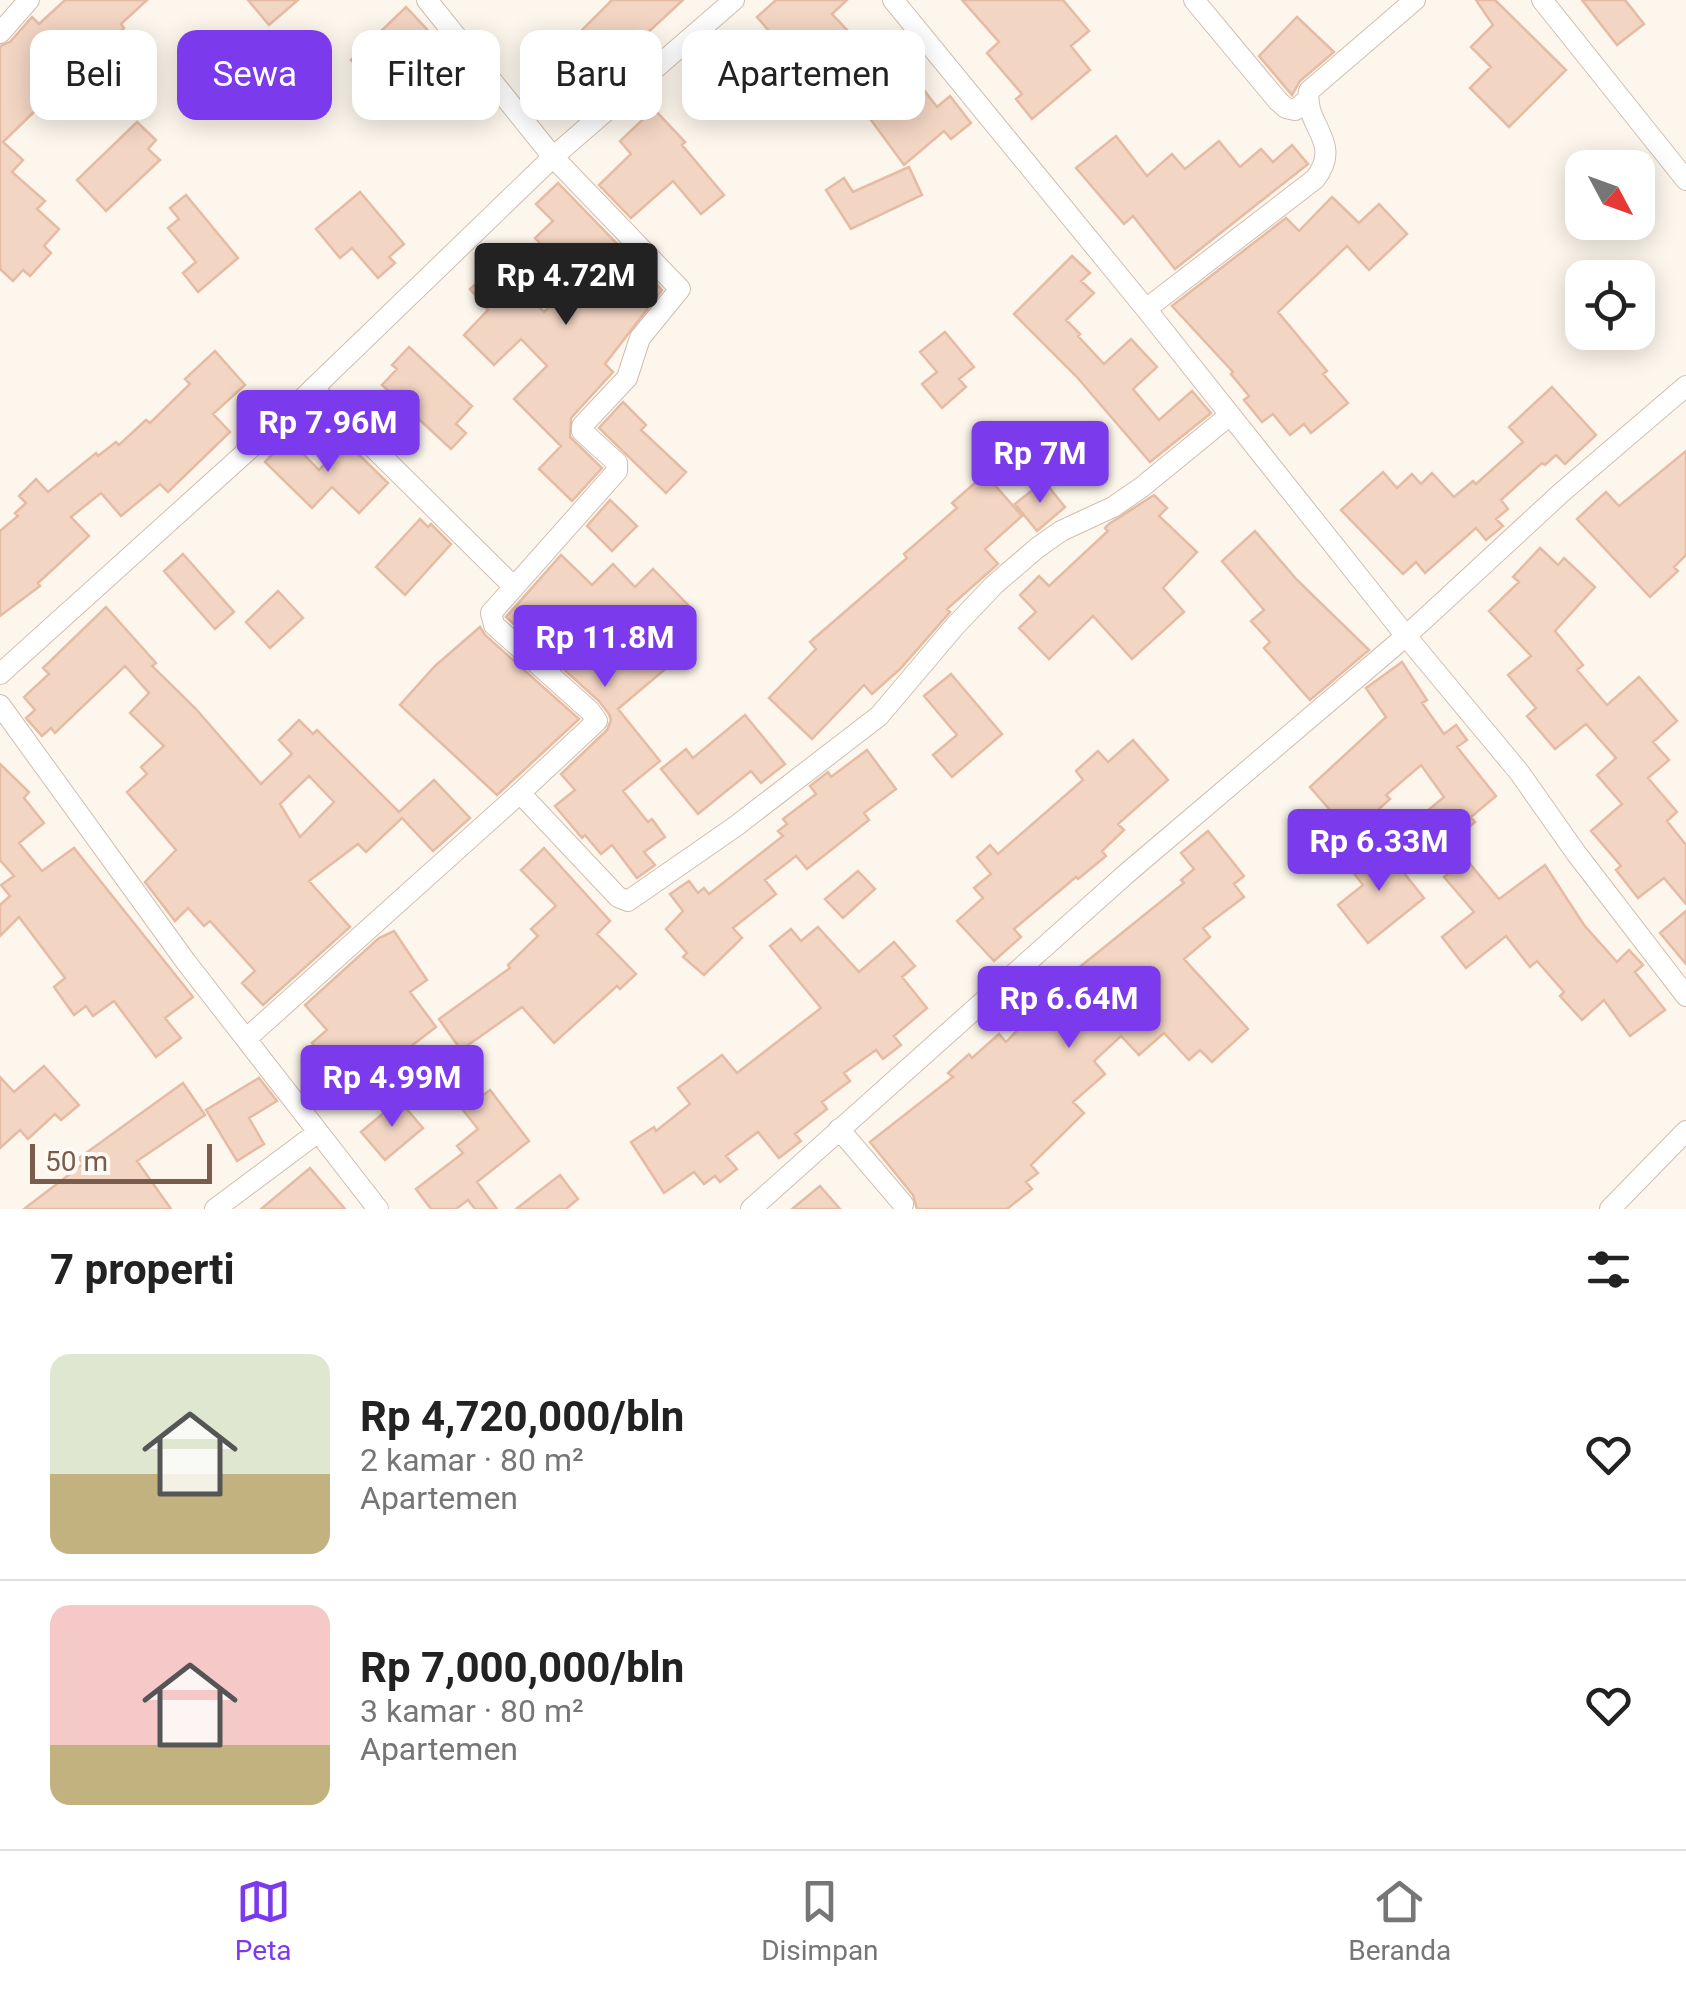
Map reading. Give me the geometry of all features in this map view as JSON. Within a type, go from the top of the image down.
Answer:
[{"type":"street","points":[[0,33],[29,0]]},
{"type":"street","points":[[246,1039],[597,722],[590,711],[490,621],[491,613],[617,471],[617,463],[582,431],[582,426],[619,388],[632,366],[640,338],[680,289],[553,157],[427,0]]},
{"type":"street","points":[[0,674],[313,388],[553,157],[734,0]]},
{"type":"street","points":[[893,0],[1519,772],[1576,854],[1684,989]]},
{"type":"street","points":[[1194,0],[1286,108],[1295,110],[1307,100],[1314,84],[1415,0]]},
{"type":"street","points":[[1542,0],[1686,180]]},
{"type":"street","points":[[1146,310],[1316,180],[1326,150],[1307,100]]},
{"type":"street","points":[[751,1209],[1126,874],[1406,636],[1561,493],[1686,386]]},
{"type":"street","points":[[313,388],[514,588]]},
{"type":"street","points":[[520,793],[618,897],[628,900],[799,779],[878,716],[968,612],[1037,548],[1142,487],[1230,414]]},
{"type":"street","points":[[0,705],[246,1039],[378,1209]]},
{"type":"street","points":[[839,1128],[903,1204]]},
{"type":"street","points":[[1610,1209],[1686,1131]]},
{"type":"street","points":[[216,1209],[317,1133]]},
{"type":"building","points":[[65,0],[147,0],[121,24],[122,30],[30,30],[30,116],[3,142],[23,160],[12,172],[45,201],[37,209],[59,229],[44,246],[51,253],[30,276],[23,270],[13,281],[0,269],[0,46],[10,42],[32,17],[39,24]]},
{"type":"building","points":[[248,0],[298,0],[269,25]]},
{"type":"building","points":[[612,0],[683,0],[651,30],[582,30]]},
{"type":"building","points":[[776,0],[847,0],[832,14],[847,30],[768,30],[757,17]]},
{"type":"building","points":[[962,0],[1063,0],[1089,31],[1071,46],[1090,70],[1032,119],[1016,99],[1022,94],[987,53],[999,42]]},
{"type":"building","points":[[1476,0],[1495,0],[1566,70],[1509,127],[1470,88],[1491,67],[1471,47],[1493,25]]},
{"type":"building","points":[[1582,0],[1625,0],[1644,24],[1617,45]]},
{"type":"building","points":[[406,7],[428,30],[382,30]]},
{"type":"building","points":[[1297,17],[1334,52],[1300,81],[1292,95],[1259,56]]},
{"type":"building","points":[[925,91],[937,107],[950,96],[971,123],[951,139],[944,131],[904,165],[871,120],[925,120]]},
{"type":"building","points":[[662,118],[724,195],[701,214],[673,181],[631,218],[599,185],[631,154],[620,141],[642,120]]},
{"type":"building","points":[[137,122],[156,140],[148,149],[160,160],[106,211],[77,180]]},
{"type":"building","points":[[1116,136],[1147,176],[1172,154],[1185,169],[1219,141],[1240,167],[1261,149],[1273,162],[1292,145],[1308,164],[1175,269],[1133,216],[1124,224],[1076,168]]},
{"type":"building","points":[[909,167],[922,195],[851,229],[826,190],[844,178],[853,192]]},
{"type":"building","points":[[558,183],[662,290],[605,364],[613,372],[571,418],[570,437],[602,468],[572,501],[539,469],[561,446],[514,399],[547,366],[521,339],[494,365],[464,335],[488,310],[470,289],[499,263],[544,312],[576,280],[535,238],[553,221],[536,204]]},
{"type":"building","points":[[360,192],[404,244],[389,257],[395,263],[378,278],[352,248],[340,258],[316,229]]},
{"type":"building","points":[[186,195],[238,258],[198,292],[183,273],[196,262],[168,228],[179,219],[170,208]]},
{"type":"building","points":[[1332,197],[1359,223],[1379,204],[1407,234],[1369,270],[1347,246],[1278,312],[1348,403],[1311,433],[1304,424],[1290,435],[1273,414],[1262,422],[1244,400],[1249,396],[1233,372],[1172,306],[1286,218],[1299,231]]},
{"type":"building","points":[[1072,256],[1090,273],[1081,281],[1094,293],[1066,320],[1078,336],[1104,364],[1131,339],[1157,367],[1133,389],[1159,420],[1192,391],[1211,413],[1150,462],[1076,376],[1014,314]]},
{"type":"building","points":[[945,332],[974,367],[959,379],[966,387],[942,408],[922,384],[937,372],[920,352]]},
{"type":"building","points":[[409,347],[472,406],[456,424],[466,433],[451,449],[382,385],[397,369],[392,365]]},
{"type":"building","points":[[215,351],[245,385],[213,414],[230,432],[168,492],[160,484],[121,516],[101,493],[71,517],[89,536],[38,583],[40,586],[0,616],[0,531],[26,503],[19,496],[36,479],[48,492],[96,453],[98,456],[116,442],[119,445],[146,420],[150,423],[190,384],[185,379]]},
{"type":"building","points":[[1552,387],[1596,435],[1565,464],[1556,455],[1545,465],[1542,463],[1501,500],[1508,509],[1496,519],[1503,526],[1486,540],[1476,528],[1425,573],[1416,562],[1403,574],[1341,510],[1383,472],[1397,488],[1412,474],[1421,484],[1432,473],[1454,497],[1473,481],[1476,484],[1523,442],[1509,427]]},
{"type":"building","points":[[623,402],[646,425],[641,430],[686,472],[666,493],[599,428]]},
{"type":"building","points":[[288,438],[319,470],[346,442],[388,483],[359,513],[332,487],[312,508],[265,462]]},
{"type":"building","points":[[1686,451],[1686,555],[1674,567],[1678,571],[1650,597],[1577,519],[1606,492],[1619,506]]},
{"type":"building","points":[[985,474],[1022,516],[985,549],[998,564],[947,609],[950,612],[900,669],[872,694],[864,685],[812,739],[769,698],[816,649],[810,642],[907,558],[904,554],[957,508],[952,503]]},
{"type":"building","points":[[1044,481],[1065,507],[1037,531],[1015,504]]},
{"type":"building","points":[[1154,495],[1167,508],[1159,516],[1197,552],[1163,588],[1184,612],[1132,659],[1093,616],[1049,659],[1019,628],[1036,612],[1020,595],[1039,576],[1049,586],[1108,531],[1105,528],[1109,524]]},
{"type":"building","points":[[610,500],[637,526],[612,551],[587,526]]},
{"type":"building","points":[[420,519],[428,527],[431,524],[451,544],[405,595],[376,567]]},
{"type":"building","points":[[1255,531],[1297,580],[1369,650],[1310,700],[1264,648],[1270,642],[1251,621],[1264,610],[1222,561]]},
{"type":"building","points":[[1540,548],[1558,565],[1564,558],[1595,587],[1555,631],[1583,665],[1577,670],[1607,705],[1639,677],[1677,721],[1653,742],[1669,760],[1648,778],[1677,812],[1667,821],[1686,845],[1686,904],[1664,878],[1638,898],[1616,870],[1621,866],[1591,831],[1622,804],[1597,775],[1616,758],[1586,724],[1555,749],[1527,716],[1536,708],[1508,675],[1531,656],[1489,611],[1519,582],[1513,577]]},
{"type":"building","points":[[183,554],[234,612],[215,629],[164,571]]},
{"type":"building","points":[[561,555],[592,585],[613,564],[635,587],[653,569],[690,607],[647,650],[664,670],[618,709],[660,761],[623,791],[665,837],[644,852],[655,865],[637,878],[612,845],[601,854],[555,806],[575,790],[561,774],[607,730],[609,714],[506,617]]},
{"type":"building","points":[[278,591],[303,618],[270,648],[246,622]]},
{"type":"building","points":[[106,607],[156,663],[152,666],[196,709],[261,784],[292,754],[279,740],[299,720],[313,734],[317,730],[399,812],[434,780],[470,818],[433,851],[402,818],[366,852],[358,844],[309,881],[350,927],[263,1005],[242,983],[255,971],[210,921],[204,926],[188,908],[175,921],[145,882],[176,850],[127,792],[147,774],[141,767],[164,746],[130,713],[149,693],[125,666],[55,733],[51,728],[42,736],[26,718],[35,710],[24,697],[49,674],[43,668]],"holes":[[[309,776],[334,802],[300,837],[280,804]]]},
{"type":"building","points":[[480,627],[579,719],[497,795],[400,705],[435,666]]},
{"type":"building","points":[[1402,662],[1427,700],[1422,703],[1444,734],[1456,725],[1467,740],[1457,747],[1496,796],[1471,817],[1475,822],[1450,843],[1425,813],[1444,797],[1421,765],[1386,795],[1390,799],[1351,834],[1310,787],[1386,717],[1366,688]]},
{"type":"building","points":[[951,674],[1002,734],[952,777],[933,755],[957,735],[924,696]]},
{"type":"building","points":[[745,715],[785,764],[761,783],[751,771],[698,814],[661,769],[686,749],[693,758]]},
{"type":"building","points":[[1133,740],[1168,780],[1118,824],[1124,830],[1102,851],[1106,856],[1014,929],[1021,937],[994,961],[957,921],[983,898],[974,888],[991,874],[977,857],[990,845],[998,854],[1083,780],[1076,771],[1098,751],[1108,762]]},
{"type":"building","points":[[867,750],[896,789],[864,813],[869,820],[807,869],[796,856],[765,880],[776,894],[733,928],[742,938],[704,975],[683,957],[687,953],[666,929],[683,911],[670,894],[689,881],[698,893],[704,888],[709,894],[783,836],[778,831],[787,824],[783,819],[816,794],[810,786],[828,772],[831,777]]},
{"type":"building","points":[[0,764],[29,792],[24,798],[44,823],[19,843],[42,871],[74,848],[193,997],[165,1018],[181,1038],[156,1057],[114,1001],[93,1016],[86,1006],[74,1015],[54,987],[65,978],[19,917],[0,936],[0,905],[10,896],[1,885],[14,876],[0,860]]},
{"type":"building","points":[[1208,831],[1244,876],[1234,884],[1244,897],[1203,928],[1210,937],[1184,959],[1248,1029],[1212,1062],[1200,1050],[1189,1060],[1164,1033],[1139,1055],[1121,1036],[1094,1061],[1105,1074],[1073,1102],[1084,1113],[1031,1165],[1038,1173],[1026,1182],[1032,1189],[1007,1209],[917,1209],[913,1195],[870,1142],[953,1077],[948,1073],[969,1054],[972,1058],[999,1034],[1006,1042],[1071,974],[1184,883],[1181,880],[1194,869],[1181,853]]},
{"type":"building","points":[[1380,843],[1424,898],[1368,943],[1338,905],[1363,885],[1349,867]]},
{"type":"building","points":[[544,848],[610,921],[597,934],[636,974],[620,989],[617,986],[554,1043],[522,1007],[461,1050],[439,1019],[510,968],[508,965],[538,936],[531,929],[556,906],[521,870]]},
{"type":"building","points":[[1466,859],[1499,899],[1545,865],[1584,925],[1617,962],[1629,950],[1643,965],[1635,972],[1665,1010],[1630,1036],[1604,1000],[1582,1020],[1537,961],[1530,967],[1506,936],[1466,968],[1442,937],[1474,912],[1444,877]]},
{"type":"building","points":[[858,871],[875,889],[843,918],[825,899]]},
{"type":"building","points":[[1686,911],[1686,964],[1660,933]]},
{"type":"building","points":[[818,927],[859,972],[894,942],[915,966],[902,977],[927,1008],[894,1036],[901,1045],[883,1059],[876,1050],[844,1073],[850,1081],[822,1102],[827,1109],[795,1134],[801,1141],[779,1158],[758,1132],[726,1156],[737,1169],[720,1182],[715,1176],[704,1184],[694,1172],[664,1193],[631,1142],[654,1127],[656,1131],[690,1104],[678,1088],[722,1055],[737,1073],[821,1008],[770,946],[791,929],[801,941]]},
{"type":"building","points":[[394,931],[427,980],[410,992],[436,1027],[410,1047],[421,1062],[387,1087],[362,1053],[340,1073],[336,1070],[325,1080],[305,1058],[316,1048],[312,1043],[327,1030],[305,1005],[379,938]]},
{"type":"building","points":[[44,1066],[79,1105],[61,1120],[55,1114],[28,1139],[20,1130],[0,1148],[0,1077],[14,1092]]},
{"type":"building","points":[[259,1078],[277,1101],[249,1118],[264,1144],[237,1161],[206,1110]]},
{"type":"building","points":[[183,1083],[205,1115],[137,1161],[171,1209],[24,1209],[83,1164],[79,1158]]},
{"type":"building","points":[[490,1090],[529,1141],[477,1182],[497,1209],[475,1209],[468,1200],[456,1209],[431,1209],[416,1189],[463,1153],[457,1146],[478,1129],[463,1110]]},
{"type":"building","points":[[399,1100],[423,1128],[385,1160],[361,1132]]},
{"type":"building","points":[[310,1168],[345,1209],[261,1209]]},
{"type":"building","points":[[560,1175],[578,1199],[566,1209],[516,1209]]},
{"type":"building","points":[[820,1186],[840,1209],[792,1209]]}]
